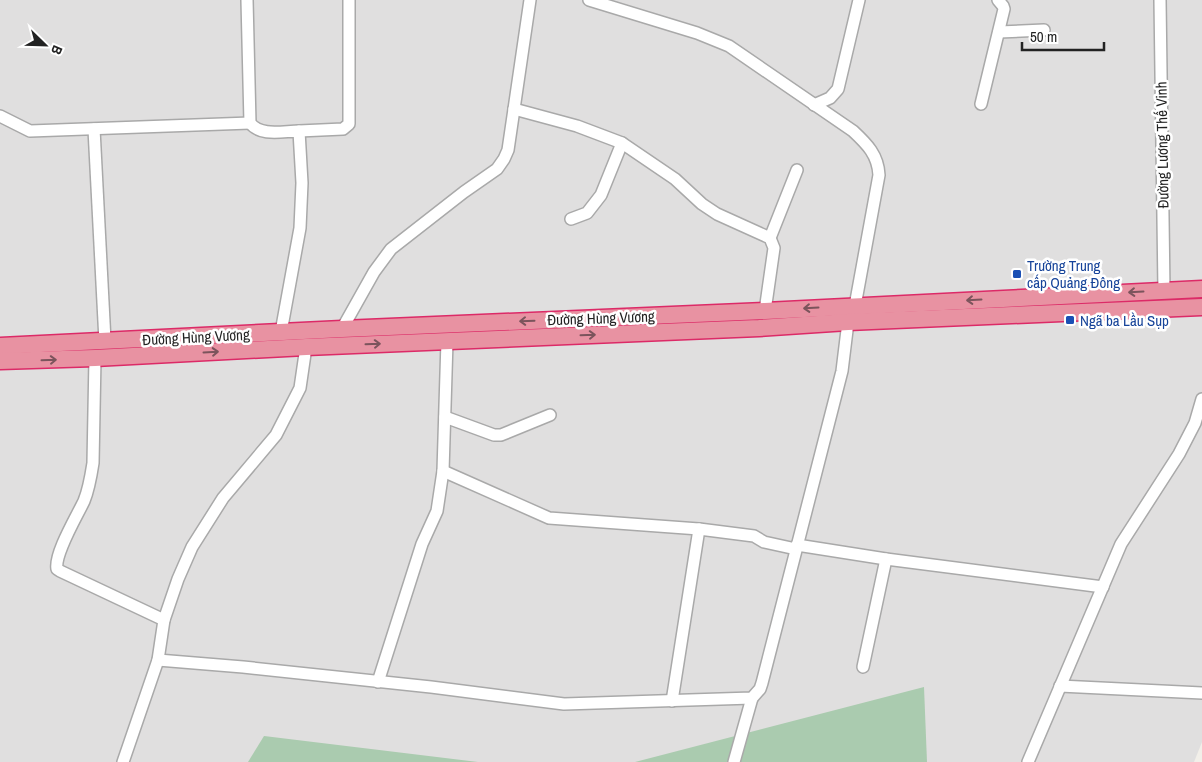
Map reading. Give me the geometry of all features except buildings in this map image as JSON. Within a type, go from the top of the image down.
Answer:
[{"type":"highway","name":"Đường Hùng Vương","points":[[0,346],[1202,289]]},
{"type":"highway","name":"Đường Hùng Vương","points":[[0,361],[1202,307]]},
{"type":"street","points":[[247,0],[250,122],[255,128],[262,131],[342,129],[349,124],[349,0]]},
{"type":"street","points":[[342,329],[374,272],[391,249],[501,165],[508,150],[530,0]]},
{"type":"street","points":[[589,0],[729,46],[853,131],[866,143],[879,164],[879,175],[855,306]]},
{"type":"street","points":[[814,105],[830,98],[838,89],[859,0]]},
{"type":"street","points":[[981,104],[1004,10],[998,0]]},
{"type":"street","name":"Đường Lương Thế Vinh","points":[[1160,0],[1164,291]]},
{"type":"street","points":[[999,32],[1044,30]]},
{"type":"street","points":[[514,109],[577,126],[622,143],[675,179],[702,204],[718,214],[770,238],[774,248],[765,311]]},
{"type":"street","points":[[0,116],[30,131],[250,122]]},
{"type":"street","points":[[94,129],[105,341]]},
{"type":"street","points":[[281,332],[300,228],[302,183],[299,131]]},
{"type":"street","points":[[571,219],[587,213],[601,195],[622,143]]},
{"type":"street","points":[[770,238],[797,170]]},
{"type":"street","points":[[734,762],[752,698],[760,689],[762,683],[842,372],[848,322]]},
{"type":"street","points":[[378,682],[422,544],[436,511],[443,472],[446,341]]},
{"type":"street","points":[[123,762],[158,660],[164,620],[178,579],[192,548],[223,498],[276,435],[300,388],[306,347]]},
{"type":"street","points":[[95,358],[91,478],[84,500],[58,557],[57,569],[164,620]]},
{"type":"street","points":[[1028,762],[1121,544],[1165,477],[1186,440],[1202,399]]},
{"type":"street","points":[[444,417],[501,436],[550,415]]},
{"type":"street","points":[[443,472],[549,518],[699,529],[754,536],[764,542],[797,547],[1103,587]]},
{"type":"street","points":[[672,701],[699,529]]},
{"type":"street","points":[[863,667],[886,559]]},
{"type":"street","points":[[158,660],[243,667],[564,704],[752,698]]},
{"type":"street","points":[[1060,686],[1202,693]]},
{"type":"shaded area","points":[[0,0],[1202,0],[1202,742],[1194,762],[0,762]]},
{"type":"green space","points":[[924,687],[927,762],[635,762]]},
{"type":"green space","points":[[264,736],[478,762],[248,762]]},
{"type":"place","name":"Trường Trung cấp Quảng Đông","points":[[1017,274]]},
{"type":"place","name":"Ngã ba Lầu Sụp","points":[[1070,320]]}]
